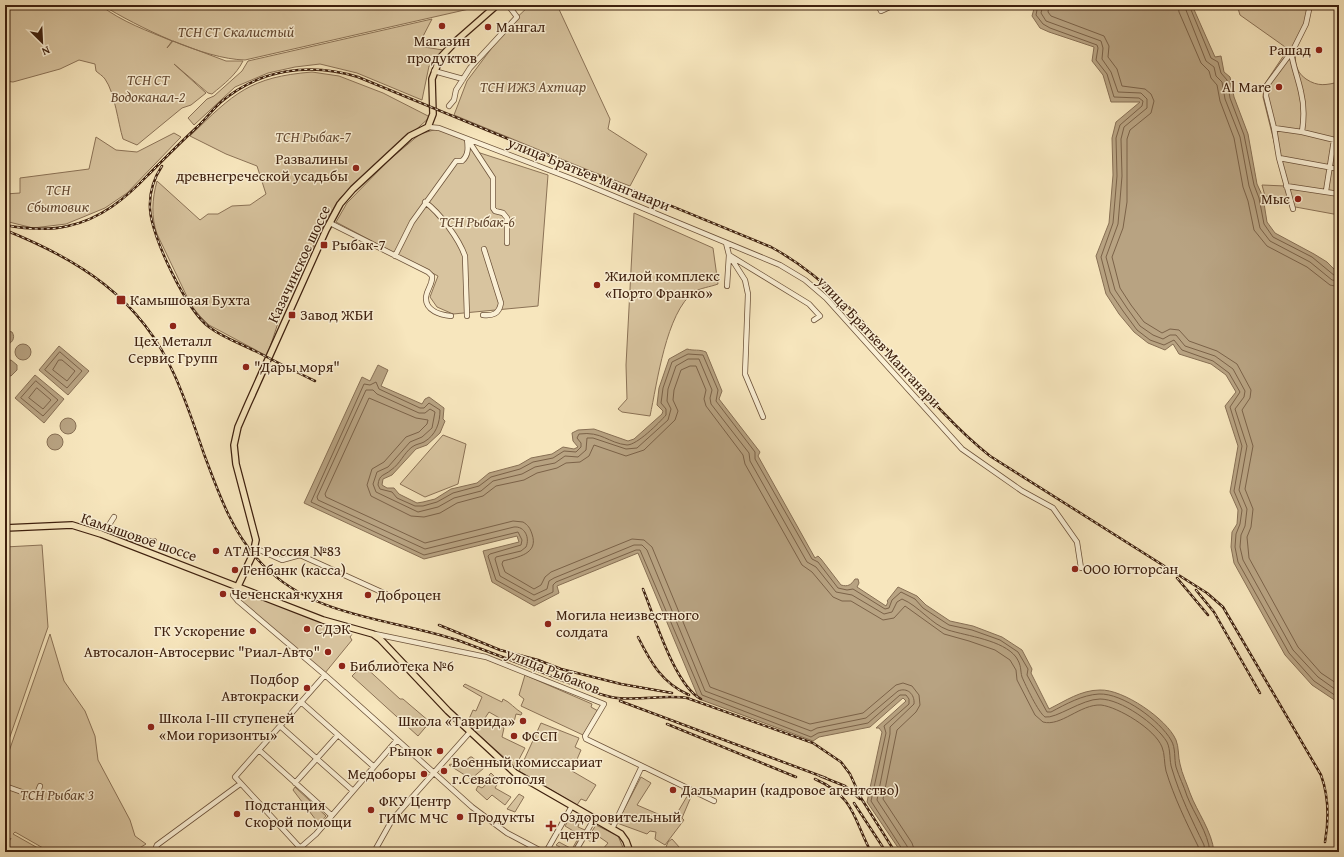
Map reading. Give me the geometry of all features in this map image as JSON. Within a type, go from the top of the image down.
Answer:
[{"type":"main road","points":[[428,127],[433,114],[431,88],[434,71],[440,58],[448,48],[497,5]]},
{"type":"main road","name":"Казачинское шоссе","points":[[238,586],[255,548],[255,531],[236,464],[234,445],[238,428],[330,222],[340,204],[353,189],[410,136],[428,127]]},
{"type":"main road","name":"Камышовое шоссе","points":[[5,528],[72,526],[102,534],[323,620],[373,634]]},
{"type":"main road","points":[[373,634],[380,639],[448,711],[515,773],[612,829],[624,838],[630,852]]},
{"type":"street","points":[[449,106],[454,100],[456,90],[463,79],[487,48],[517,16],[508,5]]},
{"type":"street","points":[[878,5],[881,11],[894,5]]},
{"type":"street","points":[[1292,208],[1279,158],[1274,128],[1266,96],[1268,86],[1291,52],[1306,24],[1310,5]]},
{"type":"street","points":[[1291,52],[1293,66],[1302,93],[1304,115],[1302,132]]},
{"type":"street","points":[[434,71],[463,79]]},
{"type":"street","name":"улица Братьев Манганари","points":[[428,127],[439,128],[467,138],[575,180],[780,265],[805,280],[826,298],[962,449],[1022,491],[1053,508],[1077,542],[1081,568]]},
{"type":"street","points":[[1274,128],[1302,132],[1337,140],[1326,191]]},
{"type":"street","points":[[395,256],[412,222],[425,202],[456,161],[462,161],[466,157],[468,150],[467,138]]},
{"type":"street","points":[[467,138],[493,178],[493,208],[495,211],[503,213],[507,218],[507,243]]},
{"type":"street","points":[[1279,158],[1339,169]]},
{"type":"street","points":[[1286,186],[1339,194]]},
{"type":"street","points":[[425,202],[438,210],[462,247],[465,256],[467,316]]},
{"type":"street","points":[[330,222],[432,276],[433,280],[426,296],[427,303],[434,312],[441,315],[451,316]]},
{"type":"street","points":[[726,243],[729,254],[745,280],[748,294],[745,374],[763,417]]},
{"type":"street","points":[[484,249],[501,303],[500,309],[496,314],[491,316],[484,315]]},
{"type":"street","points":[[727,286],[729,254]]},
{"type":"street","points":[[729,254],[809,304],[820,316],[814,320]]},
{"type":"street","points":[[114,518],[107,528],[122,536],[143,542],[154,541]]},
{"type":"street","points":[[255,548],[282,560],[300,555],[386,594]]},
{"type":"street","points":[[238,586],[233,595],[238,601],[325,675],[476,810],[507,833],[544,852],[572,806]]},
{"type":"street","name":"улица Рыбаков","points":[[373,634],[486,657],[604,704],[585,736],[586,739],[642,766]]},
{"type":"street","points":[[325,675],[235,777],[302,850],[352,790],[397,740]]},
{"type":"street","points":[[301,702],[373,766]]},
{"type":"street","points":[[280,726],[352,790]]},
{"type":"street","points":[[374,852],[392,820],[470,732]]},
{"type":"street","points":[[295,783],[338,735]]},
{"type":"street","points":[[259,750],[331,815]]},
{"type":"street","points":[[612,829],[642,766],[714,801]]},
{"type":"street","points":[[154,852],[157,844],[240,784]]},
{"type":"street","points":[[5,786],[36,797],[40,786]]},
{"type":"street","points":[[575,852],[594,819]]},
{"type":"green space","name":"ТСН СТ Водоканал-2","points":[[17,5],[100,5],[108,11],[144,30],[172,41],[167,48],[173,41],[226,61],[243,61],[233,75],[212,94],[208,93],[174,64],[206,93],[191,105],[182,108],[137,145],[123,139],[111,92],[105,79],[96,71],[95,64],[79,60],[60,69],[13,82],[5,81],[5,7]]},
{"type":"green space","name":"ТСН СТ Скалистый","points":[[102,5],[470,5],[469,9],[245,60],[210,54],[191,48],[152,32]]},
{"type":"green space","name":"ТСН ИЖЗ Ахтиар","points":[[530,5],[557,5],[610,119],[608,129],[647,154],[630,186],[454,115],[467,81],[509,25]]},
{"type":"green space","points":[[1237,5],[1313,5],[1301,33],[1296,54],[1296,64],[1299,72],[1310,82],[1322,85],[1339,82],[1339,215],[1290,206],[1289,201],[1265,196],[1262,185],[1285,186],[1263,97],[1264,85],[1288,49],[1240,15]]},
{"type":"green space","points":[[432,19],[418,46],[443,50],[435,64],[429,66],[422,100],[357,73],[320,64],[295,67],[268,73],[235,87],[194,125],[188,118],[207,99],[214,96],[242,71],[248,61]]},
{"type":"green space","name":"ТСН Рыбак-7","points":[[312,72],[339,76],[383,93],[430,117],[340,198],[329,216],[286,299],[267,356],[209,325],[191,305],[155,228],[153,215],[154,194],[157,181],[200,220],[208,214],[218,214],[232,206],[250,205],[266,194],[257,166],[226,154],[190,136],[219,109],[244,90],[273,78],[291,74]]},
{"type":"green space","name":"ТСН Рыбак-6","points":[[437,129],[462,138],[474,151],[548,175],[538,306],[453,314],[437,307],[430,297],[438,276],[336,222],[347,203],[389,160],[420,134]]},
{"type":"green space","name":"ТСН Сбытовик","points":[[174,133],[181,137],[127,193],[105,208],[66,224],[33,228],[5,221],[5,194],[20,193],[20,178],[89,169],[96,137],[116,150],[137,152]]},
{"type":"green space","points":[[634,213],[713,248],[718,284],[699,289],[694,292],[684,302],[676,315],[664,350],[650,416],[622,412],[618,409],[627,399],[626,365]]},
{"type":"green space","points":[[443,435],[466,444],[458,484],[425,497],[400,484]]},
{"type":"green space","points":[[42,545],[48,627],[5,751],[5,547]]},
{"type":"green space","points":[[238,593],[291,609],[333,627],[335,630],[352,634],[350,637],[352,640],[325,673],[241,601],[237,596]]},
{"type":"green space","name":"ТСН Рыбак 3","points":[[50,634],[64,681],[85,711],[95,736],[98,760],[130,820],[135,836],[146,844],[133,852],[50,852],[15,832],[13,834],[45,852],[5,852],[11,838],[5,846],[5,783],[7,757]]},
{"type":"green space","points":[[363,665],[400,699],[403,699],[430,722],[418,736],[352,676]]},
{"type":"green space","points":[[525,675],[592,704],[591,707],[598,711],[583,735],[521,706],[524,699],[519,695]]},
{"type":"green space","points":[[465,684],[502,702],[503,699],[522,713],[521,715],[516,714],[514,722],[510,724],[489,712],[485,718],[504,728],[502,737],[525,748],[515,767],[463,721],[469,719],[473,710],[476,711],[482,697],[463,686]]},
{"type":"green space","points":[[541,723],[579,738],[575,747],[581,750],[572,771],[596,785],[586,801],[581,799],[577,805],[519,771]]},
{"type":"green space","points":[[472,757],[484,768],[471,779],[449,765],[451,764],[456,767]]},
{"type":"green space","points":[[491,773],[499,781],[495,788],[511,797],[505,805],[492,795],[487,800],[476,790],[478,786],[482,788],[491,780],[489,775]]},
{"type":"green space","points":[[641,777],[651,783],[637,805],[665,817],[672,814],[676,815],[689,793],[682,790],[683,787],[693,792],[682,818],[684,820],[665,845],[655,839],[656,832],[650,831],[647,834],[617,823]]},
{"type":"green space","points":[[295,787],[326,816],[319,824],[293,790]]},
{"type":"green space","points":[[519,794],[524,797],[515,812],[507,809]]},
{"type":"green space","points":[[572,814],[580,820],[578,827],[585,830],[572,852],[558,852],[560,847],[556,845],[559,842],[572,849],[580,835],[565,826]]},
{"type":"green space","points":[[596,825],[618,836],[625,852],[616,852],[612,848],[608,852],[604,852],[602,850],[608,843],[598,836],[591,842],[587,839]]},
{"type":"green space","points":[[672,839],[680,848],[679,852],[664,852],[668,842]]},
{"type":"water","points":[[1035,5],[1192,5],[1215,57],[1221,56],[1224,72],[1230,77],[1234,97],[1248,134],[1257,184],[1263,197],[1267,222],[1275,233],[1327,262],[1339,274],[1339,703],[1312,685],[1285,655],[1234,563],[1231,547],[1232,532],[1237,524],[1238,510],[1230,492],[1238,446],[1225,406],[1236,392],[1226,375],[1211,364],[1179,354],[1173,344],[1165,350],[1148,343],[1134,332],[1119,314],[1106,294],[1096,256],[1109,223],[1113,175],[1112,138],[1116,122],[1140,102],[1111,102],[1103,75],[1092,61],[1094,47],[1040,28],[1032,16]]},
{"type":"water","points":[[5,330],[12,332],[14,336],[11,342],[5,345]]},
{"type":"water","points":[[23,344],[30,349],[31,352],[26,359],[23,360],[16,355],[15,352],[20,345]]},
{"type":"water","points":[[59,346],[89,371],[68,395],[39,370]]},
{"type":"water","points":[[687,349],[706,352],[722,391],[719,399],[760,452],[758,456],[815,558],[818,556],[821,559],[841,585],[849,585],[855,579],[858,579],[859,583],[857,587],[886,606],[887,601],[898,587],[917,596],[926,605],[950,621],[973,626],[1002,637],[1022,650],[1032,669],[1031,673],[1049,709],[1067,699],[1093,690],[1110,691],[1120,694],[1143,707],[1164,723],[1176,740],[1182,771],[1193,800],[1213,844],[1214,852],[901,852],[867,802],[882,732],[879,728],[876,728],[906,701],[903,698],[870,727],[819,737],[813,741],[699,699],[638,553],[557,586],[559,593],[534,606],[492,582],[483,551],[519,542],[517,536],[424,559],[304,503],[362,377],[370,381],[378,365],[388,370],[381,386],[422,404],[425,399],[429,397],[444,408],[443,419],[445,421],[440,433],[427,445],[416,449],[392,475],[383,479],[382,485],[387,488],[394,488],[399,494],[417,503],[435,499],[451,489],[477,483],[489,473],[519,465],[531,458],[552,454],[563,447],[574,449],[578,447],[573,441],[572,433],[578,430],[594,429],[628,441],[634,439],[662,414],[663,411],[657,405],[659,388],[669,359]]},
{"type":"water","points":[[11,360],[17,365],[17,370],[11,376],[6,375],[5,361]]},
{"type":"water","points":[[35,375],[64,399],[44,423],[15,398]]},
{"type":"water","points":[[65,418],[71,418],[76,423],[74,432],[71,434],[65,434],[60,429],[60,423]]},
{"type":"water","points":[[52,434],[58,434],[63,439],[61,448],[58,450],[52,450],[47,445],[47,439]]},
{"type":"railway","points":[[5,225],[52,229],[80,223],[102,213],[140,184],[221,102],[236,91],[252,82],[269,76],[286,72],[322,70],[340,72],[358,77],[771,247],[803,267],[832,291],[885,346],[935,404],[961,431],[990,456],[1207,593],[1223,607],[1321,775],[1326,792],[1328,808],[1325,842]]},
{"type":"railway","points":[[162,166],[154,181],[151,192],[150,209],[152,221],[163,254],[181,290],[191,306],[200,318],[219,334],[315,381]]},
{"type":"railway","points":[[5,230],[58,254],[82,269],[105,285],[125,303],[144,324],[160,347],[174,374],[215,484],[234,526],[242,539],[262,564],[283,582],[306,596],[330,606],[355,614],[434,633],[460,641],[597,693],[611,697],[630,699],[668,697],[687,698],[813,743],[841,762],[850,774],[861,798],[895,852]]},
{"type":"railway","points":[[1177,578],[1208,615]]},
{"type":"railway","points":[[643,589],[659,632],[674,666],[691,692],[701,699]]},
{"type":"railway","points":[[1196,590],[1214,612],[1260,693]]},
{"type":"railway","points":[[439,625],[500,650],[538,660],[561,669],[621,684],[672,693]]},
{"type":"railway","points":[[638,637],[653,664],[664,678],[671,685],[689,695]]},
{"type":"railway","points":[[620,701],[826,778]]},
{"type":"railway","points":[[667,724],[796,777]]},
{"type":"railway","points":[[820,776],[845,786],[860,799]]},
{"type":"railway","points":[[815,779],[838,793],[846,801],[871,852]]},
{"type":"railway","points":[[854,803],[886,852]]},
{"type":"place","name":"Магазин продуктов","points":[[442,26]]},
{"type":"place","name":"Мангал","points":[[488,27]]},
{"type":"place","name":"Рашад","points":[[1319,50]]},
{"type":"place","name":"Al Mare","points":[[1279,87]]},
{"type":"place","name":"Развалины древнегреческой усадьбы","points":[[356,168]]},
{"type":"place","name":"Мыс","points":[[1298,199]]},
{"type":"place","name":"Рыбак-7","points":[[324,245]]},
{"type":"place","name":"Жилой комплекс «Порто Франко»","points":[[597,285]]},
{"type":"place","name":"Камышовая Бухта","points":[[121,300]]},
{"type":"place","name":"Завод ЖБИ","points":[[292,315]]},
{"type":"place","name":"Цех Металл Сервис Групп","points":[[173,326]]},
{"type":"place","name":"\"Дары моря\"","points":[[246,367]]},
{"type":"place","name":"АТАН Россия №83","points":[[216,551]]},
{"type":"place","name":"ООО Югторсан","points":[[1075,569]]},
{"type":"place","name":"Генбанк (касса)","points":[[235,570]]},
{"type":"place","name":"Чеченская кухня","points":[[223,594]]},
{"type":"place","name":"Доброцен","points":[[368,595]]},
{"type":"place","name":"Могила неизвестного солдата","points":[[548,624]]},
{"type":"place","name":"СДЭК","points":[[307,629]]},
{"type":"place","name":"ГК Ускорение","points":[[253,631]]},
{"type":"place","name":"Автосалон-Автосервис \"Риал-Авто\"","points":[[328,652]]},
{"type":"place","name":"Библиотека №6","points":[[342,666]]},
{"type":"place","name":"Подбор Автокраски","points":[[307,688]]},
{"type":"place","name":"Школа «Таврида»","points":[[523,721]]},
{"type":"place","name":"Школа I-III ступеней «Мои горизонты»","points":[[151,727]]},
{"type":"place","name":"ФССП","points":[[514,736]]},
{"type":"place","name":"Рынок","points":[[440,751]]},
{"type":"place","name":"Военный комиссариат г.Севастополя","points":[[444,771]]},
{"type":"place","name":"Медоборы","points":[[424,774]]},
{"type":"place","name":"Дальмарин (кадровое агентство)","points":[[673,790]]},
{"type":"place","name":"ФКУ Центр ГИМС МЧС","points":[[371,810]]},
{"type":"place","name":"Подстанция Скорой помощи","points":[[237,814]]},
{"type":"place","name":"Продукты","points":[[460,817]]},
{"type":"place","name":"Оздоровительный центр","points":[[551,826]]}]
